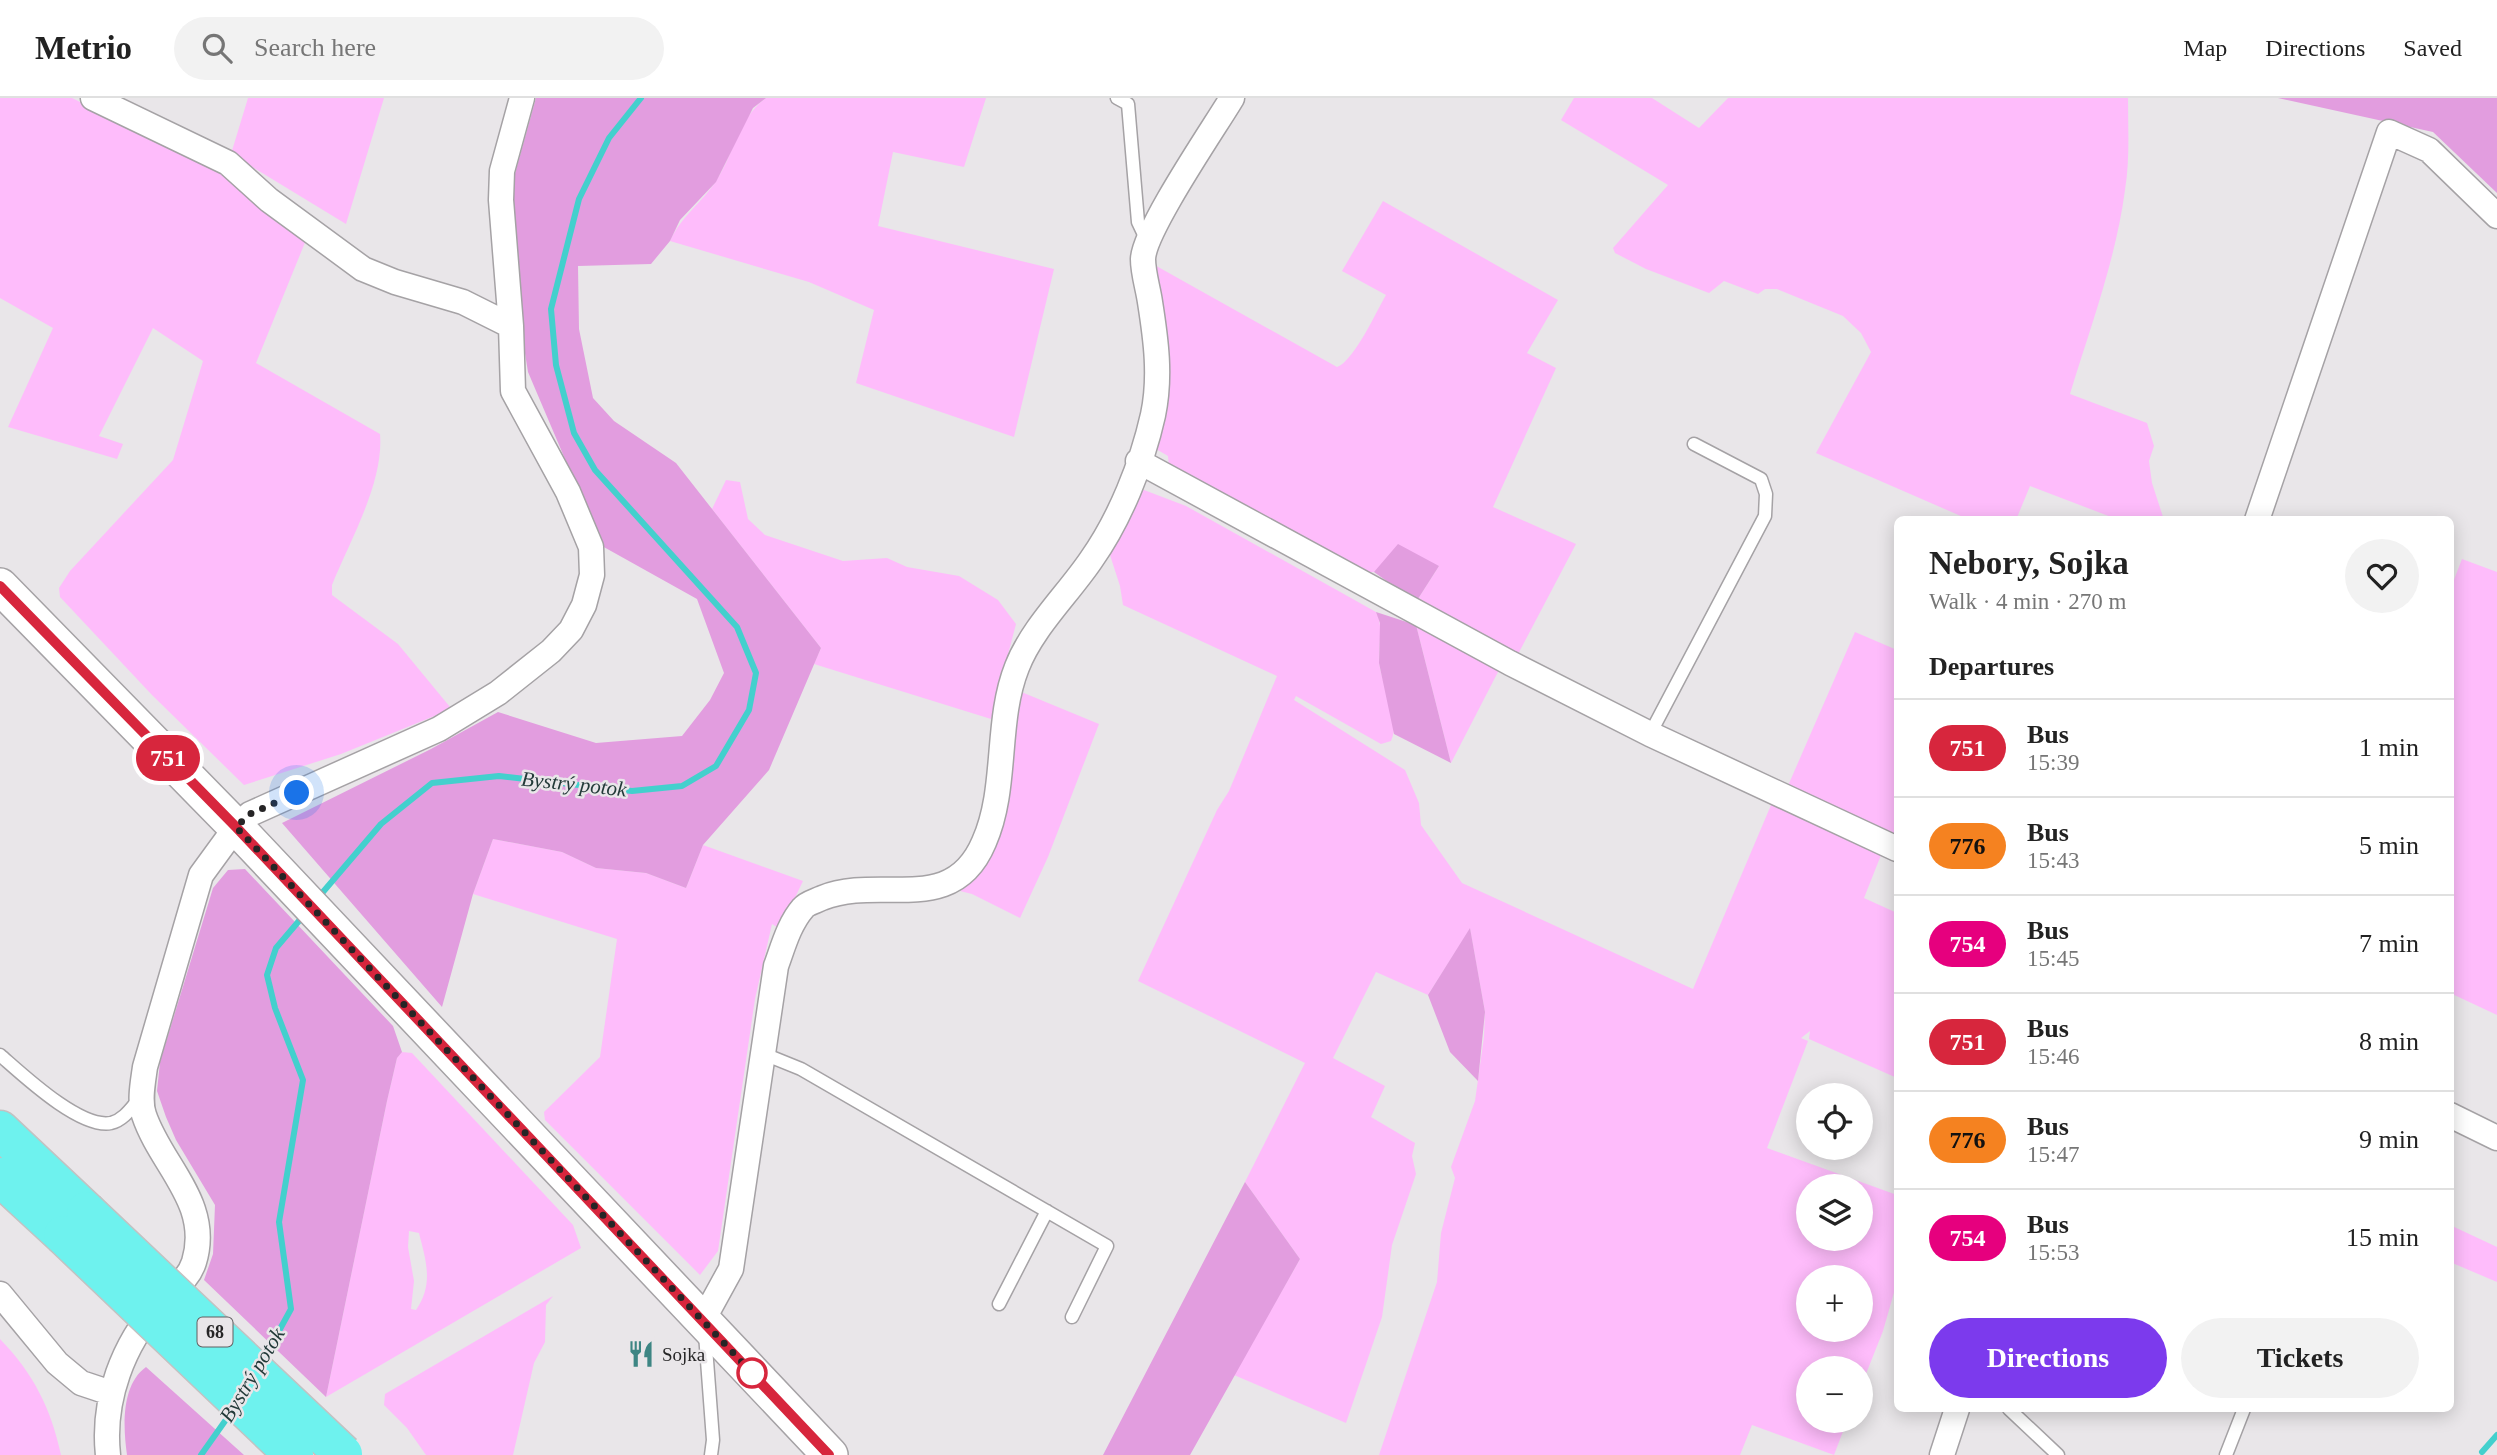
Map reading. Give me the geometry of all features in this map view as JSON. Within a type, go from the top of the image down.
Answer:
[{"type":"highway","name":"68","points":[[0,1130],[75,1223],[294,1455]]},
{"type":"highway","name":"68","points":[[0,1177],[75,1223],[343,1455]]},
{"type":"main road","points":[[0,586],[236,827],[830,1455]]},
{"type":"street","points":[[93,98],[228,163],[269,200],[363,269],[395,282],[463,302],[511,327]]},
{"type":"street","points":[[108,1455],[106,1434],[111,1393],[123,1360],[141,1327],[184,1281],[194,1262],[193,1202],[153,1137],[142,1112],[142,1095],[145,1067],[201,875],[236,827],[250,814],[439,729],[498,692],[551,651],[571,630],[584,605],[592,575],[591,547],[568,492],[513,391],[501,181],[522,98]]},
{"type":"street","points":[[703,1320],[731,1269],[776,967],[790,929],[804,906],[850,890],[931,890],[957,880],[985,842],[1005,714],[1018,664],[1093,558],[1117,514],[1153,416],[1159,374],[1143,258],[1171,197],[1232,98]]},
{"type":"street","points":[[2258,516],[2389,132],[2428,149],[2497,216]]},
{"type":"street","points":[[1138,461],[1510,663],[1650,734],[1894,848]]},
{"type":"street","points":[[2454,1117],[2497,1138]]},
{"type":"street","points":[[0,1294],[57,1363],[81,1382],[111,1393]]},
{"type":"street","points":[[1942,1455],[1956,1412]]},
{"type":"lane","points":[[1117,98],[1128,104],[1138,222],[1148,243]]},
{"type":"lane","points":[[1650,734],[1765,516],[1766,494],[1761,479],[1694,444]]},
{"type":"lane","points":[[764,1054],[801,1069],[1107,1246],[1072,1317]]},
{"type":"lane","points":[[0,1055],[45,1092],[90,1121],[114,1122],[127,1113],[142,1095]]},
{"type":"lane","points":[[999,1304],[1047,1211]]},
{"type":"lane","points":[[703,1320],[713,1440],[711,1455]]},
{"type":"lane","points":[[2012,1412],[2058,1455]]},
{"type":"lane","points":[[2226,1455],[2243,1412]]},
{"type":"shaded area","points":[[0,98],[72,98],[233,178],[251,202],[306,240],[256,363],[380,434],[377,472],[332,585],[332,595],[398,644],[450,707],[437,715],[341,754],[244,785],[152,695],[60,597],[59,588],[70,571],[173,460],[203,361],[153,328],[99,436],[123,444],[117,459],[8,427],[53,328],[0,298]]},
{"type":"shaded area","points":[[248,98],[384,98],[346,224],[231,154]]},
{"type":"shaded area","points":[[536,98],[766,98],[753,108],[716,182],[680,220],[670,241],[651,264],[578,266],[579,329],[593,398],[614,421],[676,463],[821,648],[769,770],[703,845],[686,888],[646,873],[596,868],[562,852],[493,839],[473,894],[442,1007],[282,823],[431,749],[498,712],[596,743],[682,736],[710,700],[724,673],[697,599],[602,546],[528,372],[514,285],[514,177]]},
{"type":"shaded area","points":[[766,98],[986,98],[964,167],[893,152],[878,226],[1054,269],[1014,437],[856,383],[874,310],[809,282],[670,241],[680,224],[716,181],[749,115]]},
{"type":"shaded area","points":[[1574,98],[1652,98],[1699,128],[1728,98],[2128,98],[2128,167],[2121,216],[2102,293],[2070,394],[2147,423],[2154,446],[2149,461],[2152,483],[2163,516],[2109,516],[2030,486],[2018,516],[1961,516],[1816,453],[1871,352],[1861,333],[1843,316],[1777,289],[1765,289],[1758,294],[1724,281],[1709,293],[1646,269],[1615,253],[1613,248],[1668,185],[1561,120]]},
{"type":"shaded area","points":[[2278,98],[2497,98],[2497,193],[2433,132]]},
{"type":"shaded area","points":[[1383,201],[1558,300],[1527,353],[1556,368],[1493,507],[1576,544],[1517,656],[1416,602],[1439,566],[1387,561],[1374,572],[1365,573],[1169,468],[1168,456],[1156,449],[1151,263],[1337,367],[1344,363],[1357,346],[1386,295],[1342,271]]},
{"type":"shaded area","points":[[726,480],[740,482],[748,519],[765,535],[843,561],[887,558],[907,567],[959,576],[998,600],[1016,624],[991,719],[814,664],[821,648],[712,509]]},
{"type":"shaded area","points":[[1144,490],[1186,506],[1376,612],[1380,629],[1379,661],[1393,711],[1394,731],[1391,741],[1381,744],[1296,696],[1294,700],[1405,770],[1419,803],[1421,825],[1462,883],[1693,989],[1774,798],[1883,850],[1864,898],[1894,912],[1894,1077],[1809,1039],[1810,1031],[1801,1038],[1808,1041],[1767,1148],[1839,1174],[1796,1174],[1796,1251],[1873,1251],[1873,1186],[1894,1194],[1894,1292],[1873,1356],[1796,1356],[1796,1433],[1842,1433],[1834,1455],[1752,1425],[1740,1455],[1379,1455],[1437,1282],[1441,1233],[1455,1178],[1451,1167],[1475,1101],[1485,1012],[1470,929],[1428,995],[1376,972],[1333,1058],[1385,1086],[1371,1117],[1415,1143],[1412,1156],[1416,1174],[1392,1245],[1382,1317],[1346,1423],[1234,1375],[1300,1259],[1245,1182],[1305,1063],[1138,981],[1217,810],[1229,791],[1277,676],[1123,605],[1109,552],[1136,492]]},
{"type":"shaded area","points":[[1398,544],[1439,566],[1416,602],[1374,572]]},
{"type":"shaded area","points":[[2462,559],[2497,572],[2497,1015],[2454,995],[2454,580]]},
{"type":"shaded area","points":[[1376,612],[1416,625],[1451,763],[1394,734],[1379,663],[1380,623]]},
{"type":"shaded area","points":[[1416,625],[1499,670],[1451,763]]},
{"type":"shaded area","points":[[1855,632],[1894,649],[1894,836],[1787,788]]},
{"type":"shaded area","points":[[1019,691],[1099,724],[1048,857],[1020,918],[972,894],[960,891],[982,869],[997,841]]},
{"type":"shaded area","points":[[493,839],[562,852],[596,868],[646,873],[686,888],[703,845],[803,881],[780,929],[772,924],[755,999],[718,1251],[700,1275],[545,1120],[544,1112],[600,1057],[617,939],[473,894]]},
{"type":"shaded area","points":[[245,869],[393,1026],[402,1052],[397,1058],[387,1101],[326,1397],[204,1280],[213,1254],[215,1205],[176,1140],[157,1091],[160,1062],[213,888],[228,870]]},
{"type":"shaded area","points":[[1470,928],[1485,1012],[1478,1081],[1450,1052],[1428,995]]},
{"type":"shaded area","points":[[402,1052],[412,1053],[573,1225],[581,1248],[326,1397],[387,1101],[397,1058]],"holes":[[[409,1231],[419,1233],[427,1282],[416,1310],[411,1309],[414,1281],[408,1247]]]},
{"type":"shaded area","points":[[1245,1182],[1300,1259],[1190,1455],[1103,1455]]},
{"type":"shaded area","points":[[2454,1227],[2497,1247],[2497,1282],[2454,1264]]},
{"type":"shaded area","points":[[553,1296],[546,1305],[545,1342],[534,1363],[513,1455],[426,1455],[407,1428],[384,1405],[385,1394]]},
{"type":"shaded area","points":[[0,1339],[22,1365],[39,1392],[52,1422],[61,1455],[0,1455]]},
{"type":"shaded area","points":[[146,1367],[244,1455],[127,1455],[125,1420],[128,1395],[132,1384]]},
{"type":"waterway","name":"Bystrý potok","points":[[317,899],[381,824],[432,783],[499,776],[632,791],[682,786],[716,766],[749,710],[756,673],[737,627],[595,470],[574,433],[556,365],[551,309],[579,199],[609,138],[641,98]]},
{"type":"waterway","name":"Bystrý potok","points":[[263,1360],[291,1309],[279,1222],[303,1080],[275,1008],[267,975],[276,948],[304,915]]},
{"type":"waterway","name":"Bystrý potok","points":[[201,1455],[230,1414]]},
{"type":"waterway","points":[[2482,1452],[2497,1435]]},
{"type":"bus line","name":"751","points":[[0,586],[236,827],[829,1455]]},
{"type":"place","name":"Sojka","points":[[641,1354]]},
{"type":"route","points":[[297,793],[250,814],[236,827],[756,1377],[752,1373]]}]
